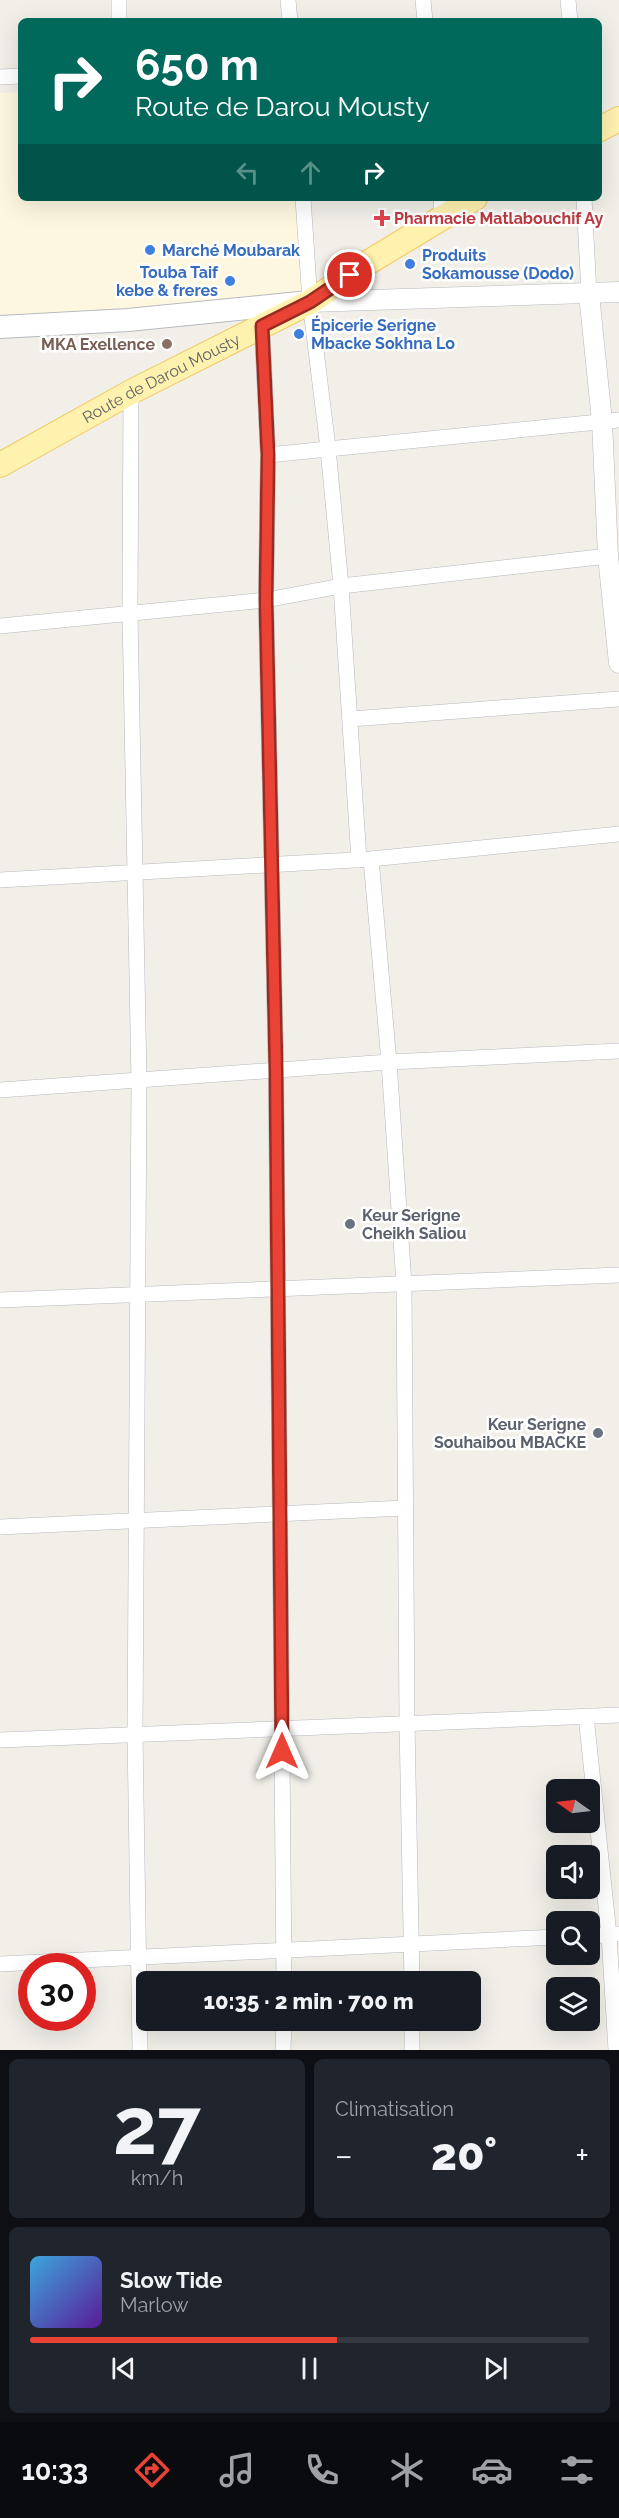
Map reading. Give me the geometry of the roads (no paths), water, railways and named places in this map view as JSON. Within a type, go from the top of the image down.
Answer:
[{"type":"main road","points":[[602,128],[619,119]]},
{"type":"main road","name":"Route de Darou Mousty","points":[[0,465],[131,392],[310,302],[441,207],[464,201]]},
{"type":"main road","points":[[0,327],[128,320],[310,302]]},
{"type":"street","points":[[119,0],[119,18]]},
{"type":"street","points":[[288,0],[290,18]]},
{"type":"street","points":[[423,0],[425,18]]},
{"type":"street","points":[[567,0],[570,18]]},
{"type":"street","points":[[0,76],[18,76]]},
{"type":"street","points":[[303,201],[310,302],[328,448],[351,719],[389,1062],[404,1284],[407,1723],[412,1971]]},
{"type":"street","points":[[584,201],[589,294],[610,421],[608,556],[619,663]]},
{"type":"street","points":[[310,302],[619,292]]},
{"type":"street","points":[[262,326],[268,455],[266,600],[276,1070],[284,1971]]},
{"type":"street","points":[[131,392],[130,614],[139,1080],[135,1735],[140,2050]]},
{"type":"street","points":[[268,455],[610,421]]},
{"type":"street","points":[[0,626],[266,600],[341,586],[608,556]]},
{"type":"street","points":[[351,719],[619,699]]},
{"type":"street","points":[[0,880],[365,859],[619,834]]},
{"type":"street","points":[[0,1090],[389,1062],[619,1051]]},
{"type":"street","points":[[0,1300],[619,1275]]},
{"type":"street","points":[[0,1527],[405,1508]]},
{"type":"street","points":[[0,1740],[619,1715]]},
{"type":"street","points":[[586,1716],[614,1934],[616,2050]]},
{"type":"street","points":[[0,1964],[284,1952],[413,1943],[546,1937]]},
{"type":"street","points":[[283,2050],[284,2031]]},
{"type":"street","points":[[412,2031],[412,2050]]},
{"type":"place","name":"Pharmacie Matlabouchif Ay","points":[[382,218]]},
{"type":"place","name":"Marché Moubarak","points":[[150,250]]},
{"type":"place","name":"Produits Sokamousse (Dodo)","points":[[410,264]]},
{"type":"place","name":"Touba Taif kebe & freres","points":[[230,281]]},
{"type":"place","name":"Épicerie Serigne Mbacke Sokhna Lo","points":[[299,334]]},
{"type":"place","name":"MKA Exellence","points":[[167,344]]},
{"type":"place","name":"Keur Serigne Cheikh Saliou","points":[[350,1224]]},
{"type":"place","name":"Keur Serigne Souhaibou MBACKE","points":[[598,1433]]}]
